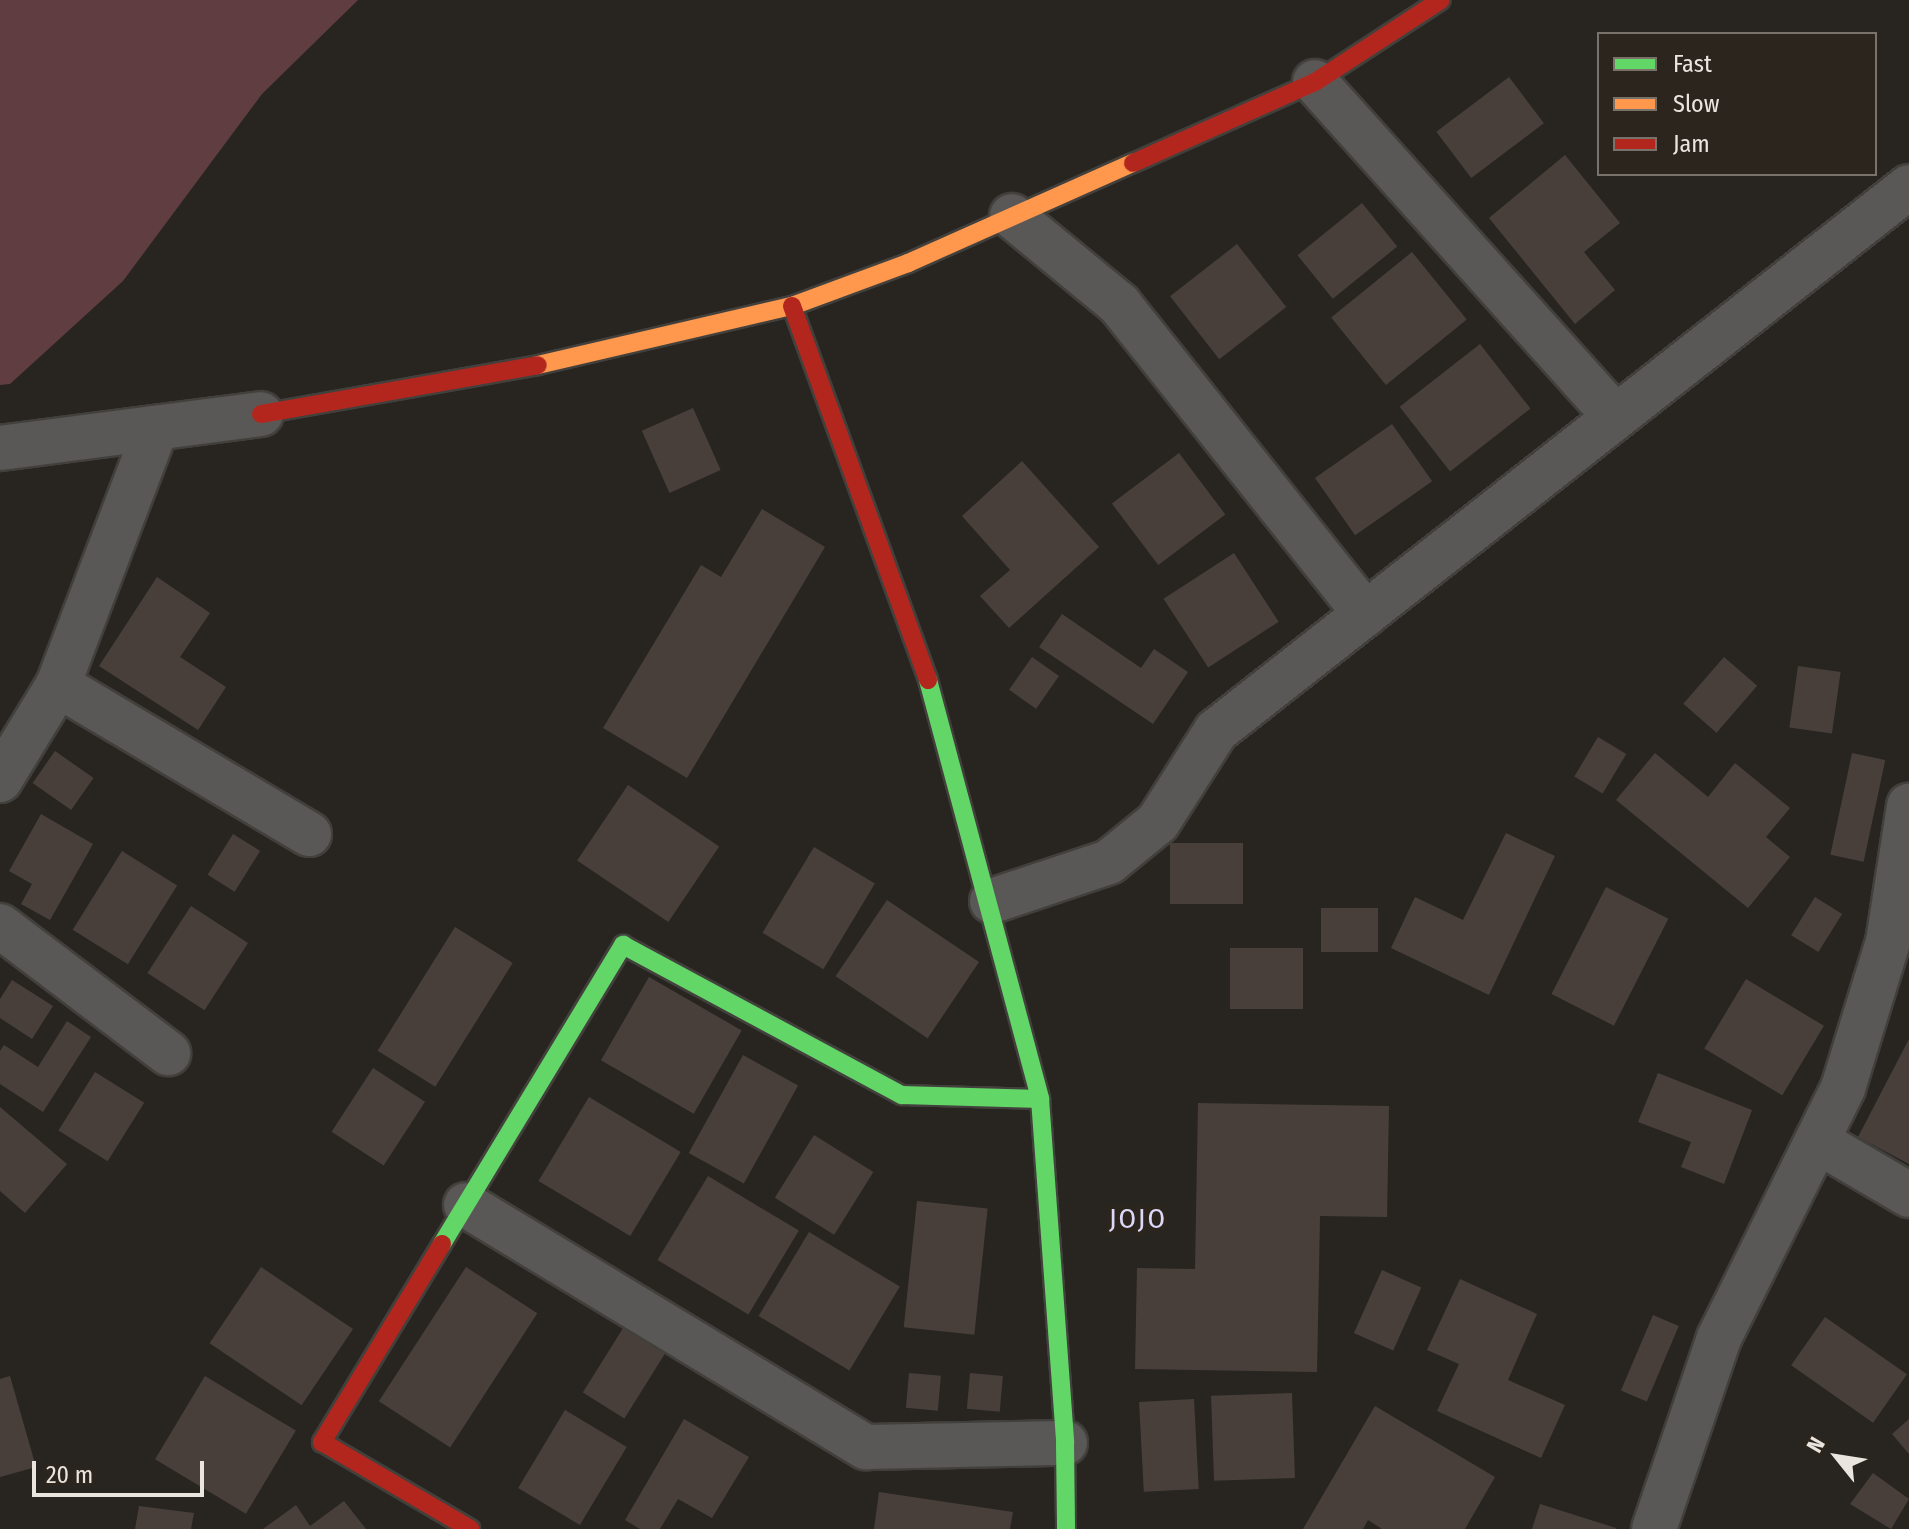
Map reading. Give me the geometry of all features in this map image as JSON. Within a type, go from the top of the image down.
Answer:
[{"type":"street","points":[[0,448],[261,414],[465,382],[792,306],[1012,216],[1315,82],[1441,0]]},
{"type":"street","points":[[1315,82],[1616,417]]},
{"type":"street","points":[[992,901],[1109,862],[1158,822],[1216,731],[1909,187]]},
{"type":"street","points":[[1012,216],[1119,304],[1366,614]]},
{"type":"street","points":[[792,306],[939,711],[992,901],[1040,1099],[1065,1443],[1066,1529]]},
{"type":"street","points":[[0,780],[58,685],[156,428]]},
{"type":"street","points":[[58,685],[309,834]]},
{"type":"street","points":[[1654,1529],[1719,1338],[1843,1088],[1888,942],[1909,806]]},
{"type":"street","points":[[0,926],[168,1053]]},
{"type":"street","points":[[470,1529],[322,1442],[623,945],[902,1095],[1040,1099]]},
{"type":"street","points":[[1817,1141],[1909,1195]]},
{"type":"street","points":[[466,1205],[866,1447],[1065,1443]]},
{"type":"shaded area","points":[[0,0],[358,0],[262,94],[123,281],[10,384],[0,385]]},
{"type":"building","points":[[1509,77],[1544,123],[1471,178],[1436,132]]},
{"type":"building","points":[[1565,155],[1620,223],[1584,252],[1615,290],[1575,324],[1489,218]]},
{"type":"building","points":[[1362,203],[1397,247],[1333,299],[1297,255]]},
{"type":"building","points":[[1237,244],[1286,307],[1219,359],[1170,296]]},
{"type":"building","points":[[1412,252],[1467,320],[1386,385],[1331,317]]},
{"type":"building","points":[[1480,344],[1530,409],[1450,471],[1400,407]]},
{"type":"building","points":[[693,408],[721,470],[669,493],[642,431]]},
{"type":"building","points":[[1392,424],[1432,481],[1355,535],[1315,478]]},
{"type":"building","points":[[1179,453],[1225,514],[1158,565],[1112,504]]},
{"type":"building","points":[[1022,461],[1099,547],[1009,628],[980,596],[1010,570],[962,516]]},
{"type":"building","points":[[762,509],[825,547],[687,778],[603,728],[701,565],[721,577]]},
{"type":"building","points":[[1234,553],[1279,622],[1208,668],[1164,599]]},
{"type":"building","points":[[157,577],[210,613],[180,657],[226,687],[198,730],[99,666]]},
{"type":"building","points":[[1062,614],[1141,668],[1154,649],[1188,672],[1153,724],[1039,647]]},
{"type":"building","points":[[1032,657],[1059,676],[1036,709],[1009,690]]},
{"type":"building","points":[[1724,657],[1757,686],[1717,733],[1683,704]]},
{"type":"building","points":[[1798,666],[1841,672],[1832,733],[1789,727]]},
{"type":"building","points":[[1598,737],[1626,754],[1603,793],[1574,776]]},
{"type":"building","points":[[55,751],[94,778],[71,810],[33,783]]},
{"type":"building","points":[[1655,753],[1708,797],[1735,763],[1790,808],[1766,837],[1790,857],[1748,908],[1616,800]]},
{"type":"building","points":[[1852,753],[1885,760],[1864,862],[1830,855]]},
{"type":"building","points":[[628,785],[719,847],[668,922],[577,860]]},
{"type":"building","points":[[41,814],[93,844],[50,920],[21,904],[32,884],[9,871]]},
{"type":"building","points":[[1506,833],[1555,856],[1489,995],[1391,948],[1415,897],[1463,920]]},
{"type":"building","points":[[233,834],[260,851],[235,892],[208,875]]},
{"type":"building","points":[[1170,843],[1243,843],[1243,904],[1170,904]]},
{"type":"building","points":[[814,847],[875,884],[823,969],[762,933]]},
{"type":"building","points":[[122,851],[177,885],[128,964],[73,930]]},
{"type":"building","points":[[1606,887],[1668,919],[1614,1026],[1552,994]]},
{"type":"building","points":[[1815,897],[1842,914],[1818,952],[1791,935]]},
{"type":"building","points":[[887,900],[979,962],[928,1038],[836,976]]},
{"type":"building","points":[[191,906],[248,943],[204,1010],[147,973]]},
{"type":"building","points":[[1321,908],[1378,908],[1378,952],[1321,952]]},
{"type":"building","points":[[455,927],[513,963],[435,1087],[378,1051]]},
{"type":"building","points":[[1230,948],[1303,948],[1303,1009],[1230,1009]]},
{"type":"building","points":[[649,977],[742,1030],[694,1114],[601,1060]]},
{"type":"building","points":[[1746,979],[1824,1026],[1782,1095],[1704,1048]]},
{"type":"building","points":[[12,980],[53,1006],[32,1039],[0,1018],[0,999]]},
{"type":"building","points":[[67,1021],[91,1037],[43,1112],[0,1084],[0,1051],[4,1045],[38,1067]]},
{"type":"building","points":[[1909,1039],[1909,1164],[1858,1137]]},
{"type":"building","points":[[743,1055],[798,1086],[744,1184],[689,1153]]},
{"type":"building","points":[[373,1068],[425,1102],[384,1166],[332,1132]]},
{"type":"building","points":[[95,1072],[144,1103],[108,1161],[58,1131]]},
{"type":"building","points":[[1658,1073],[1752,1110],[1724,1184],[1681,1167],[1691,1142],[1638,1122]]},
{"type":"building","points":[[589,1097],[681,1152],[630,1236],[539,1181]]},
{"type":"building","points":[[1198,1103],[1389,1106],[1387,1217],[1320,1216],[1317,1372],[1135,1369],[1137,1268],[1195,1269]]},
{"type":"building","points":[[0,1107],[67,1164],[25,1213],[0,1191]]},
{"type":"building","points":[[814,1135],[873,1172],[834,1235],[775,1198]]},
{"type":"building","points":[[708,1176],[799,1231],[748,1315],[658,1260]]},
{"type":"building","points":[[917,1201],[988,1208],[974,1335],[904,1327]]},
{"type":"building","points":[[809,1232],[900,1287],[849,1371],[759,1316]]},
{"type":"building","points":[[261,1267],[353,1329],[302,1405],[210,1343]]},
{"type":"building","points":[[466,1267],[537,1313],[450,1447],[379,1401]]},
{"type":"building","points":[[1382,1270],[1421,1287],[1393,1351],[1354,1333]]},
{"type":"building","points":[[1460,1279],[1537,1314],[1508,1380],[1565,1405],[1541,1458],[1437,1411],[1459,1364],[1427,1350]]},
{"type":"building","points":[[1653,1315],[1679,1326],[1647,1401],[1621,1390]]},
{"type":"building","points":[[630,1317],[672,1343],[624,1418],[583,1392]]},
{"type":"building","points":[[1825,1317],[1907,1374],[1873,1423],[1791,1365]]},
{"type":"building","points":[[909,1373],[941,1376],[938,1411],[906,1408]]},
{"type":"building","points":[[970,1373],[1003,1376],[1000,1412],[967,1409]]},
{"type":"building","points":[[10,1376],[36,1467],[0,1477],[0,1379]]},
{"type":"building","points":[[205,1376],[296,1431],[246,1514],[155,1459]]},
{"type":"building","points":[[1292,1393],[1295,1478],[1214,1481],[1211,1396]]},
{"type":"building","points":[[1194,1399],[1199,1489],[1144,1492],[1139,1402]]},
{"type":"building","points":[[1375,1406],[1495,1477],[1465,1529],[1382,1529],[1368,1520],[1363,1529],[1303,1529]]},
{"type":"building","points":[[565,1410],[627,1447],[580,1525],[518,1488]]},
{"type":"building","points":[[684,1419],[749,1457],[712,1518],[678,1499],[660,1529],[640,1529],[625,1520]]},
{"type":"building","points":[[1909,1419],[1909,1454],[1892,1434]]},
{"type":"building","points":[[1873,1473],[1909,1499],[1891,1529],[1850,1504]]},
{"type":"building","points":[[879,1492],[1013,1512],[1010,1529],[874,1529]]},
{"type":"building","points":[[344,1501],[366,1529],[263,1529],[296,1505],[310,1526]]},
{"type":"building","points":[[1540,1504],[1616,1528],[1616,1529],[1532,1529]]},
{"type":"building","points":[[139,1506],[194,1513],[191,1529],[135,1529]]},
{"type":"traffic: fast","points":[[928,680],[1040,1099],[1065,1443],[1066,1529]]},
{"type":"traffic: fast","points":[[442,1244],[623,945],[902,1095],[1040,1099]]},
{"type":"traffic: slow","points":[[538,365],[792,306],[908,263],[1133,163]]},
{"type":"traffic: jam","points":[[1133,163],[1315,82],[1441,0]]},
{"type":"traffic: jam","points":[[792,306],[928,680]]},
{"type":"traffic: jam","points":[[261,414],[538,365]]},
{"type":"traffic: jam","points":[[442,1244],[322,1442],[470,1529]]},
{"type":"district","name":"JOJO","points":[[1138,1219]]}]
